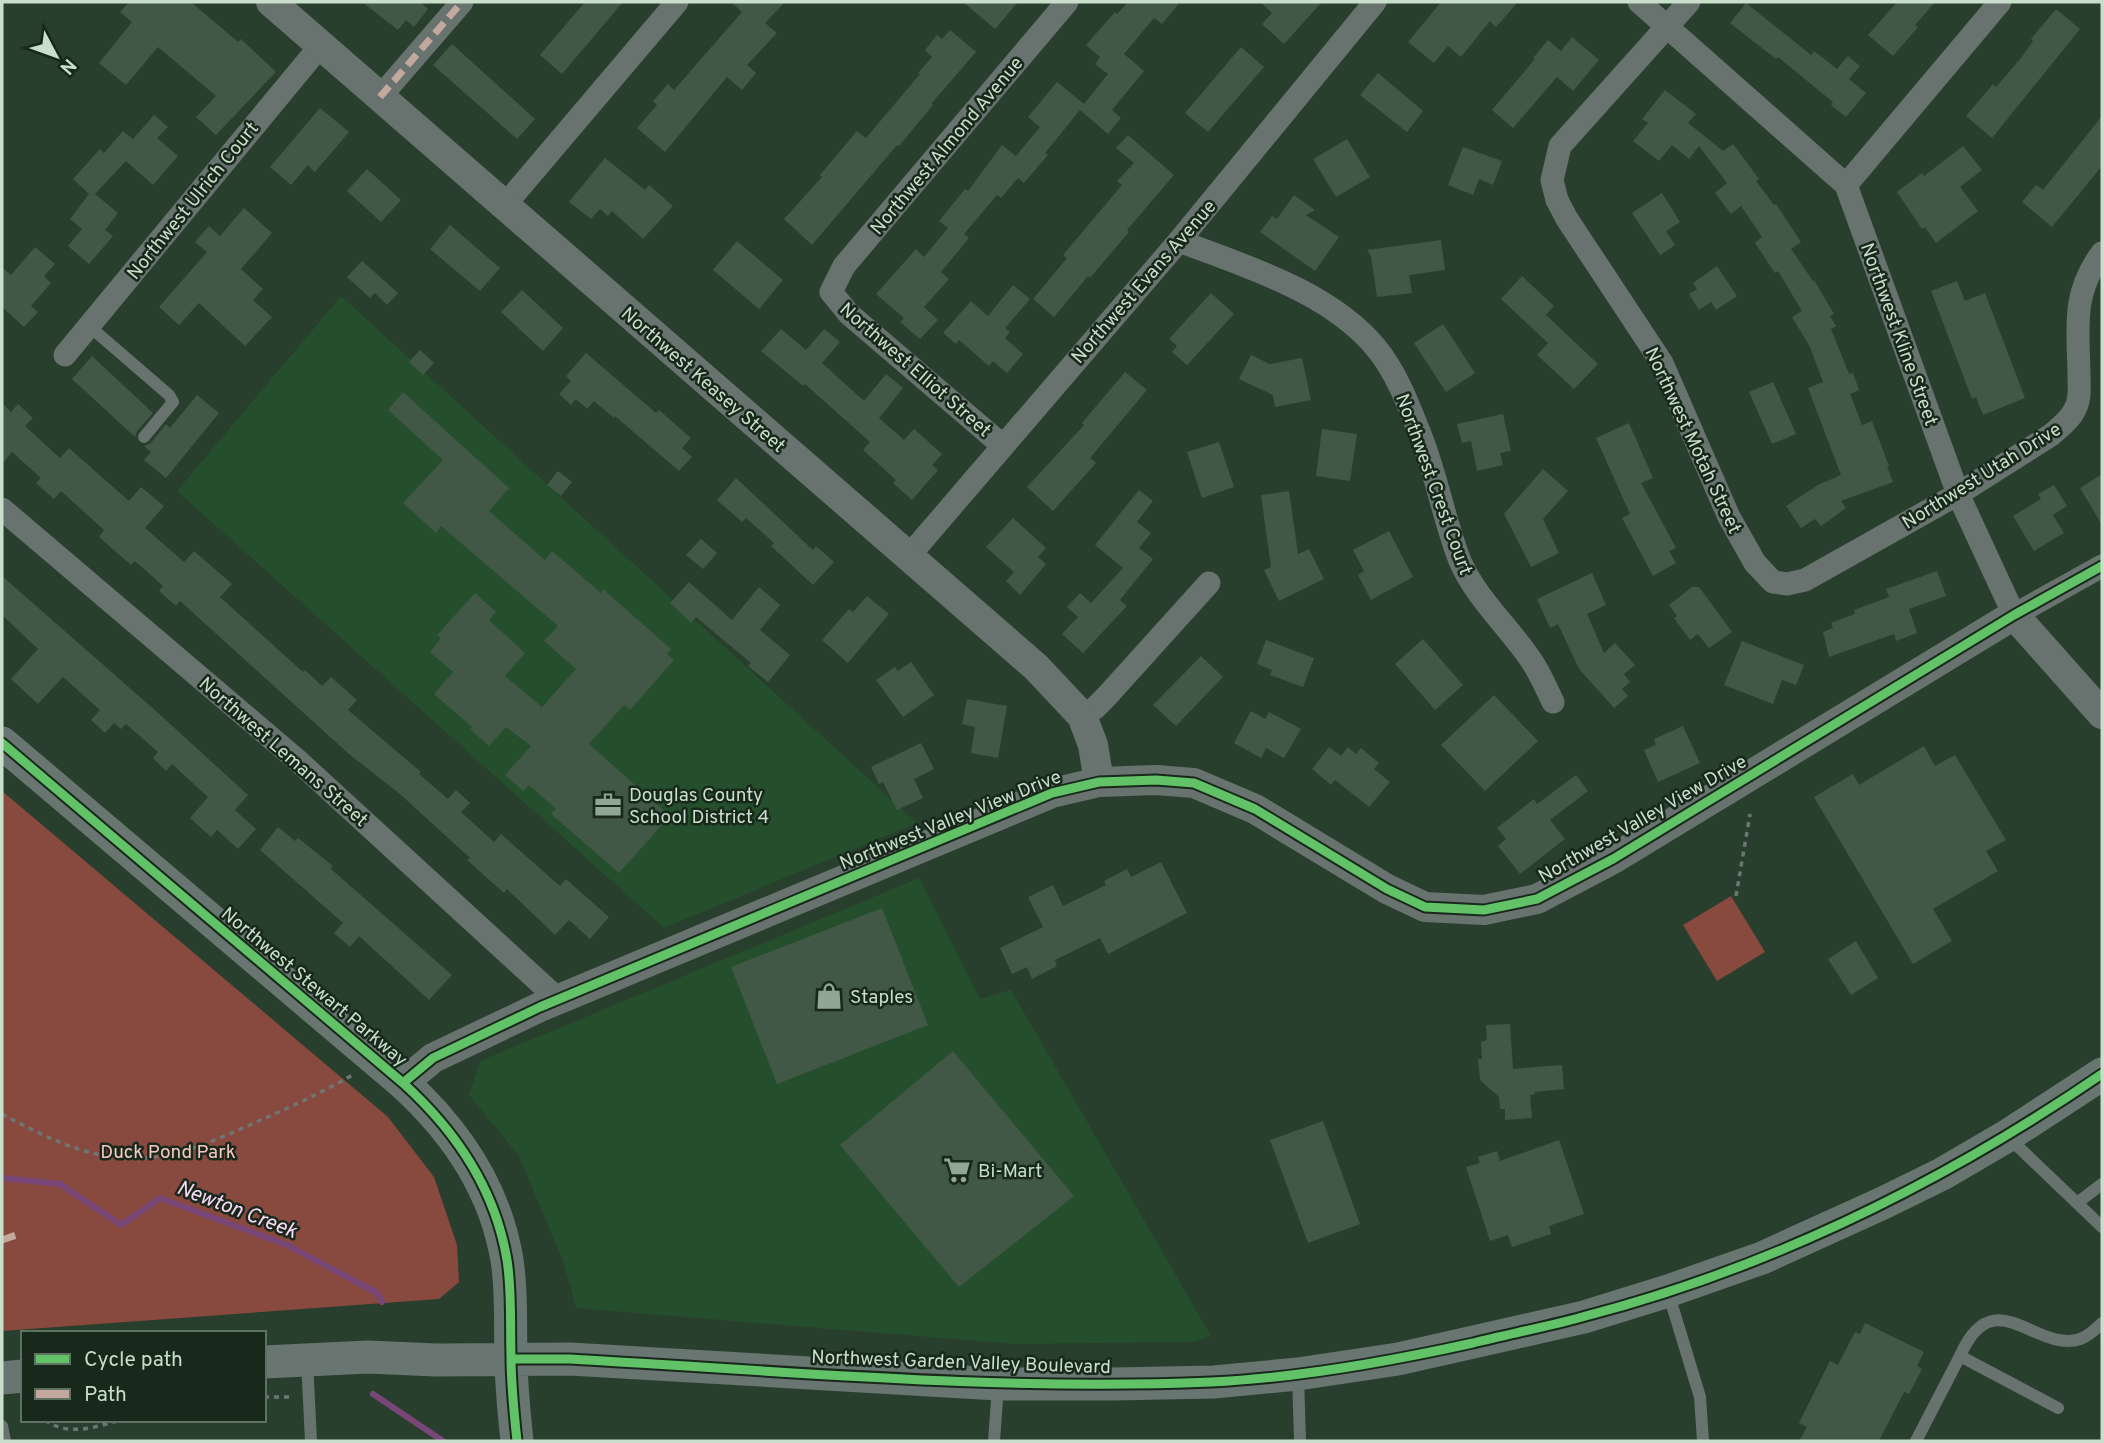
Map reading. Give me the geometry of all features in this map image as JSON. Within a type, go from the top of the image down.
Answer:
[{"type":"main road","name":"Northwest Stewart Parkway","points":[[2,743],[426,1103],[466,1154],[484,1184],[500,1228],[507,1262],[517,1441]]},
{"type":"main road","name":"Northwest Garden Valley Boulevard","points":[[266,1362],[368,1357],[570,1359],[998,1384],[1214,1382],[1298,1374],[1398,1359],[1584,1317],[1762,1258],[1942,1174],[2007,1136],[2102,1074]]},
{"type":"main road","points":[[2,1378],[21,1376]]},
{"type":"street","name":"Northwest Keasey Street","points":[[271,2],[1036,667],[1082,716],[1093,745],[1100,782]]},
{"type":"street","points":[[380,97],[461,2]]},
{"type":"street","points":[[504,206],[677,2]]},
{"type":"street","name":"Northwest Almond Avenue","points":[[831,292],[844,265],[1068,2]]},
{"type":"street","name":"Northwest Evans Avenue","points":[[908,557],[1002,444],[1179,241],[1375,2]]},
{"type":"street","name":"Northwest Kline Street","points":[[1639,2],[1846,185],[1958,494],[2014,615],[2102,714]]},
{"type":"street","points":[[1669,26],[1689,2]]},
{"type":"street","points":[[1846,185],[2000,2]]},
{"type":"street","name":"Northwest Motah Street","points":[[1669,26],[1560,146],[1552,180],[1557,200],[1662,363],[1729,517],[1755,563],[1773,582]]},
{"type":"street","name":"Northwest Ulrich Court","points":[[65,355],[321,45]]},
{"type":"street","name":"Northwest Crest Court","points":[[1179,241],[1256,270],[1322,304],[1350,322],[1377,349],[1392,371],[1422,439],[1460,560],[1483,599],[1530,658],[1553,702]]},
{"type":"street","name":"Northwest Utah Drive","points":[[1773,582],[1787,584],[1805,580],[1958,494],[2051,435],[2075,411],[2079,394],[2079,299],[2092,267],[2102,253]]},
{"type":"street","name":"Northwest Elliot Street","points":[[831,292],[849,314],[1002,444]]},
{"type":"street","name":"Northwest Lemans Street","points":[[2,509],[298,760],[559,1000]]},
{"type":"street","name":"Northwest Valley View Drive","points":[[403,1083],[433,1058],[559,1000],[1052,793],[1100,782],[1156,780],[1194,783],[1255,808],[1387,889],[1425,907],[1484,910],[1536,899],[1613,859],[2014,615],[2102,566]]},
{"type":"street","points":[[1082,716],[1106,697],[1209,583]]},
{"type":"lane","points":[[89,326],[169,395],[173,402],[144,438]]},
{"type":"lane","points":[[2007,1136],[2102,1227]]},
{"type":"lane","points":[[2077,1203],[2102,1184]]},
{"type":"lane","points":[[1668,1291],[1700,1397],[1703,1441]]},
{"type":"lane","points":[[1916,1441],[1967,1339],[1983,1325],[2012,1321],[2056,1339],[2068,1340],[2081,1339],[2102,1323]]},
{"type":"lane","points":[[1960,1356],[2059,1408]]},
{"type":"lane","points":[[307,1360],[311,1441]]},
{"type":"lane","points":[[1298,1374],[1300,1441]]},
{"type":"lane","points":[[994,1441],[998,1384]]},
{"type":"lane","points":[[2,1426],[5,1441]]},
{"type":"path","points":[[1736,896],[1750,814]]},
{"type":"path","points":[[2,1114],[57,1144],[121,1158],[164,1156],[210,1143],[314,1097],[377,1061]]},
{"type":"path","points":[[266,1397],[307,1397]]},
{"type":"path","points":[[48,1422],[56,1428],[80,1430],[113,1422]]},
{"type":"shaded area","points":[[341,296],[917,823],[664,928],[177,491]]},
{"type":"shaded area","points":[[919,878],[980,999],[1011,990],[1211,1336],[1192,1342],[1013,1344],[576,1308],[564,1263],[519,1156],[469,1095],[480,1061]]},
{"type":"green space","name":"Duck Pond Park","points":[[2,791],[388,1117],[434,1177],[457,1245],[459,1282],[439,1299],[2,1331]]},
{"type":"green space","points":[[1731,896],[1765,952],[1717,981],[1683,925]]},
{"type":"building","points":[[129,2],[191,2],[238,42],[241,39],[276,72],[216,135],[196,117],[216,96],[158,47],[126,85],[99,63],[132,22],[120,12]]},
{"type":"building","points":[[362,2],[420,2],[428,9],[414,27],[406,20],[398,30]]},
{"type":"building","points":[[585,2],[623,2],[562,74],[540,55]]},
{"type":"building","points":[[731,2],[785,2],[765,23],[777,33],[747,65],[756,73],[742,90],[727,77],[665,152],[637,128],[657,105],[653,101],[668,84],[674,90],[742,12]]},
{"type":"building","points":[[963,2],[1018,2],[995,29]]},
{"type":"building","points":[[1128,2],[1180,2],[1162,24],[1154,18],[1124,54],[1144,71],[1112,110],[1121,118],[1108,134],[1080,110],[1024,183],[1018,178],[1001,198],[997,195],[964,234],[969,238],[941,272],[949,279],[924,307],[938,320],[920,339],[900,322],[904,318],[876,294],[916,249],[924,257],[948,228],[939,221],[965,189],[968,191],[1002,145],[1016,156],[1040,127],[1028,117],[1057,82],[1084,104],[1108,74],[1095,64],[1100,57],[1086,45],[1115,12],[1117,14]]},
{"type":"building","points":[[1260,2],[1322,2],[1284,44],[1262,24],[1272,13]]},
{"type":"building","points":[[1441,2],[1518,2],[1496,27],[1490,21],[1461,57],[1448,46],[1434,63],[1408,42]]},
{"type":"building","points":[[1897,2],[1935,2],[1893,56],[1868,35]]},
{"type":"building","points":[[1746,3],[1811,55],[1814,51],[1837,69],[1848,56],[1860,66],[1849,79],[1866,93],[1846,117],[1831,105],[1833,102],[1778,57],[1776,59],[1730,23]]},
{"type":"building","points":[[2056,9],[2080,29],[1992,138],[1966,116],[1993,84],[1996,87],[2021,58],[2033,41],[2031,39]]},
{"type":"building","points":[[950,30],[976,52],[899,146],[897,145],[812,245],[784,219],[822,177],[820,175],[857,131],[866,138],[932,57],[925,50],[937,35],[942,39]]},
{"type":"building","points":[[1572,37],[1599,60],[1573,91],[1557,77],[1513,128],[1492,110],[1548,40],[1561,51]]},
{"type":"building","points":[[452,44],[535,119],[517,139],[433,65]]},
{"type":"building","points":[[1241,47],[1264,67],[1208,132],[1185,113]]},
{"type":"building","points":[[1378,73],[1423,111],[1407,132],[1360,95]]},
{"type":"building","points":[[1665,90],[1696,114],[1688,123],[1723,151],[1733,144],[1759,179],[1756,181],[1774,205],[1776,204],[1801,242],[1791,249],[1834,314],[1830,316],[1836,326],[1831,329],[1849,374],[1853,373],[1859,390],[1850,394],[1862,425],[1872,421],[1889,466],[1893,482],[1841,501],[1846,508],[1821,526],[1815,519],[1801,528],[1786,506],[1818,485],[1841,475],[1808,388],[1823,382],[1810,347],[1792,317],[1802,311],[1778,271],[1775,273],[1755,243],[1762,237],[1741,206],[1731,214],[1715,193],[1727,183],[1699,146],[1689,159],[1672,145],[1659,161],[1633,141],[1648,123],[1642,119]]},
{"type":"building","points":[[320,108],[349,132],[315,172],[308,165],[291,185],[270,167]]},
{"type":"building","points":[[154,115],[168,127],[157,138],[178,156],[153,185],[126,161],[95,194],[118,213],[105,230],[113,236],[89,264],[68,246],[82,229],[70,219],[89,194],[73,179],[100,149],[104,153],[123,131],[133,139]]},
{"type":"building","points":[[2102,116],[2102,166],[2052,227],[2022,202],[2036,185],[2043,190]]},
{"type":"building","points":[[1128,135],[1174,175],[1127,230],[1129,232],[1054,317],[1033,299],[1067,258],[1063,255],[1122,185],[1117,181],[1134,163],[1116,148]]},
{"type":"building","points":[[1347,139],[1370,177],[1336,197],[1313,159]]},
{"type":"building","points":[[1963,146],[1982,170],[1960,187],[1978,211],[1936,243],[1925,227],[1922,229],[1897,192],[1922,173],[1924,176]]},
{"type":"building","points":[[1463,147],[1502,161],[1493,185],[1479,179],[1473,195],[1448,185]]},
{"type":"building","points":[[605,158],[645,190],[649,185],[673,206],[643,239],[612,211],[608,216],[600,209],[591,219],[569,202]]},
{"type":"building","points":[[367,169],[401,200],[381,222],[347,191]]},
{"type":"building","points":[[1662,193],[1680,222],[1666,231],[1675,245],[1660,255],[1632,213]]},
{"type":"building","points":[[1294,195],[1315,210],[1306,215],[1339,237],[1315,271],[1260,232],[1272,216],[1277,219]]},
{"type":"building","points":[[244,208],[272,233],[241,269],[263,289],[253,300],[272,317],[245,346],[199,303],[179,325],[159,307],[207,252],[195,242],[209,226],[220,236]]},
{"type":"building","points":[[450,225],[500,268],[480,291],[430,249]]},
{"type":"building","points":[[1441,240],[1445,270],[1409,275],[1412,293],[1377,297],[1371,256],[1367,250]]},
{"type":"building","points":[[737,241],[783,280],[759,309],[713,270]]},
{"type":"building","points":[[35,247],[55,264],[44,276],[51,283],[31,306],[38,312],[24,327],[2,307],[2,267],[11,275]]},
{"type":"building","points":[[362,261],[398,293],[387,305],[375,293],[370,298],[347,277]]},
{"type":"building","points":[[1717,266],[1737,296],[1716,310],[1711,302],[1699,310],[1689,294],[1697,289],[1693,283]]},
{"type":"building","points":[[1522,276],[1554,306],[1546,315],[1598,364],[1574,389],[1537,355],[1548,343],[1501,299]]},
{"type":"building","points":[[1957,281],[1965,301],[1985,293],[2025,398],[1983,415],[1976,397],[1972,399],[1931,291]]},
{"type":"building","points":[[1013,285],[1030,299],[1005,328],[1010,332],[1005,338],[1023,354],[1007,373],[993,361],[989,366],[959,340],[956,344],[943,333],[971,301],[988,316]]},
{"type":"building","points":[[522,290],[563,328],[543,351],[501,312]]},
{"type":"building","points":[[1211,293],[1234,314],[1187,365],[1172,352],[1177,346],[1169,339]]},
{"type":"building","points":[[1443,324],[1475,373],[1446,392],[1414,343]]},
{"type":"building","points":[[781,329],[806,350],[824,329],[840,342],[822,363],[864,401],[886,374],[903,388],[879,418],[904,440],[914,429],[942,454],[932,465],[938,470],[912,500],[893,483],[896,480],[863,450],[870,442],[805,384],[803,386],[761,351]]},
{"type":"building","points":[[420,350],[434,363],[423,375],[409,362]]},
{"type":"building","points":[[586,353],[656,413],[659,410],[691,438],[682,448],[692,457],[679,471],[594,401],[587,409],[576,399],[571,405],[559,394],[571,381],[566,376]]},
{"type":"building","points":[[1251,355],[1270,364],[1302,358],[1311,400],[1275,407],[1273,395],[1239,379]]},
{"type":"building","points":[[92,356],[153,413],[135,437],[72,379]]},
{"type":"building","points":[[1125,372],[1147,390],[1090,458],[1096,463],[1053,511],[1027,487],[1084,425],[1082,423]]},
{"type":"building","points":[[1773,382],[1796,434],[1772,444],[1749,392]]},
{"type":"building","points":[[403,392],[509,488],[489,511],[545,560],[552,551],[601,593],[603,589],[671,649],[667,654],[674,660],[630,710],[624,705],[589,744],[670,816],[619,873],[551,814],[556,809],[529,785],[523,791],[505,775],[531,746],[506,727],[489,746],[470,729],[472,727],[434,694],[453,672],[430,652],[441,638],[437,635],[475,593],[496,612],[489,620],[525,653],[505,676],[542,707],[576,669],[544,641],[558,626],[441,526],[436,533],[403,503],[443,460],[388,410]]},
{"type":"building","points":[[197,395],[219,413],[166,478],[144,460],[151,452],[144,446],[151,443],[166,424],[170,428]]},
{"type":"building","points":[[2,403],[11,412],[18,404],[33,418],[25,426],[60,458],[69,448],[129,501],[141,487],[164,506],[145,528],[184,562],[194,551],[232,584],[220,597],[303,672],[305,670],[322,686],[331,677],[357,700],[348,710],[421,772],[419,774],[448,799],[456,790],[470,803],[461,812],[494,842],[501,834],[560,886],[566,879],[609,917],[590,939],[569,920],[555,935],[507,889],[504,893],[401,795],[349,754],[180,601],[176,606],[159,591],[163,586],[135,561],[131,565],[99,537],[104,530],[61,491],[54,499],[36,483],[41,478],[12,452],[2,464]]},
{"type":"building","points":[[1503,414],[1511,451],[1500,453],[1503,465],[1477,471],[1471,441],[1462,443],[1457,424]]},
{"type":"building","points":[[1629,423],[1653,478],[1641,483],[1676,548],[1669,551],[1676,563],[1653,576],[1622,518],[1630,514],[1596,438]]},
{"type":"building","points":[[1322,429],[1357,434],[1350,481],[1316,476]]},
{"type":"building","points":[[1219,442],[1234,487],[1202,498],[1187,452]]},
{"type":"building","points":[[1543,469],[1568,491],[1543,519],[1559,553],[1531,567],[1504,514]]},
{"type":"building","points":[[558,471],[572,482],[561,496],[547,485]]},
{"type":"building","points":[[2102,474],[2102,525],[2080,488]]},
{"type":"building","points":[[736,478],[813,550],[816,546],[834,562],[813,585],[771,546],[774,543],[746,518],[742,522],[717,500]]},
{"type":"building","points":[[2054,485],[2067,506],[2053,515],[2064,533],[2034,551],[2013,516],[2041,499],[2038,494]]},
{"type":"building","points":[[1139,490],[1153,501],[1137,522],[1151,533],[1139,548],[1153,559],[1120,600],[1127,606],[1083,653],[1062,634],[1078,617],[1067,607],[1080,593],[1091,603],[1123,568],[1095,545]]},
{"type":"building","points":[[1289,491],[1298,554],[1309,549],[1324,579],[1279,601],[1264,570],[1271,567],[1261,495]]},
{"type":"building","points":[[1013,518],[1046,548],[1038,557],[1046,564],[1020,595],[1006,581],[1014,572],[986,547]]},
{"type":"building","points":[[1389,531],[1413,577],[1371,600],[1358,575],[1364,571],[1353,550]]},
{"type":"building","points":[[701,539],[717,553],[703,569],[686,555]]},
{"type":"building","points":[[1937,571],[1946,596],[1909,609],[1917,633],[1896,641],[1894,634],[1829,657],[1823,632],[1833,628],[1831,623],[1855,614],[1854,610],[1889,597],[1886,589]]},
{"type":"building","points":[[1592,573],[1606,605],[1587,614],[1604,653],[1615,643],[1635,665],[1624,674],[1630,682],[1622,689],[1628,696],[1614,708],[1579,669],[1558,624],[1550,628],[1537,599]]},
{"type":"building","points":[[2,576],[248,795],[235,810],[256,829],[238,849],[217,830],[211,837],[190,818],[208,797],[172,764],[166,771],[153,758],[158,752],[126,724],[121,729],[114,723],[105,733],[91,720],[100,710],[63,677],[38,704],[11,679],[38,649],[2,615]]},
{"type":"building","points":[[689,582],[732,620],[759,587],[780,605],[760,630],[790,655],[768,682],[748,666],[751,663],[696,617],[691,623],[670,603]]},
{"type":"building","points":[[1692,587],[1699,587],[1732,632],[1709,648],[1698,634],[1690,640],[1674,618],[1677,616],[1669,605]]},
{"type":"building","points":[[867,596],[889,614],[848,663],[822,640],[849,609],[853,612]]},
{"type":"building","points":[[1423,639],[1463,685],[1435,710],[1395,664]]},
{"type":"building","points":[[1266,640],[1314,658],[1303,687],[1270,675],[1272,670],[1257,664]]},
{"type":"building","points":[[1742,641],[1804,665],[1796,685],[1782,680],[1773,704],[1724,685]]},
{"type":"building","points":[[1201,656],[1223,677],[1176,726],[1153,705]]},
{"type":"building","points":[[911,662],[934,695],[903,717],[876,680],[895,667],[898,671]]},
{"type":"building","points":[[1494,695],[1538,741],[1485,791],[1441,745]]},
{"type":"building","points":[[967,699],[1007,706],[998,758],[971,753],[975,727],[962,724]]},
{"type":"building","points":[[1251,711],[1265,719],[1269,712],[1301,729],[1284,758],[1266,748],[1261,758],[1234,743]]},
{"type":"building","points":[[1683,726],[1700,763],[1658,782],[1644,750],[1656,745],[1654,739]]},
{"type":"building","points":[[921,743],[934,769],[914,779],[923,798],[897,810],[883,782],[879,784],[871,767]]},
{"type":"building","points":[[1924,746],[1935,766],[1955,755],[2006,840],[1986,851],[1998,871],[1933,909],[1952,941],[1913,964],[1814,797],[1853,774],[1859,785]]},
{"type":"building","points":[[1329,747],[1341,756],[1348,747],[1356,754],[1361,748],[1379,763],[1374,769],[1390,782],[1369,807],[1335,780],[1331,785],[1312,769]]},
{"type":"building","points":[[1576,775],[1588,791],[1550,820],[1565,839],[1520,874],[1498,846],[1506,839],[1497,828],[1534,799],[1537,804]]},
{"type":"building","points":[[278,827],[295,841],[298,838],[333,866],[331,869],[452,975],[429,1000],[359,936],[350,947],[334,933],[343,923],[260,850]]},
{"type":"building","points":[[1161,862],[1187,913],[1108,954],[1100,938],[1055,960],[1057,966],[1032,979],[1027,967],[1012,974],[1000,948],[1043,927],[1028,897],[1053,885],[1063,906],[1106,885],[1104,881],[1127,869],[1131,877]]},
{"type":"building","name":"Staples","points":[[882,908],[928,1025],[777,1084],[731,967]]},
{"type":"building","points":[[1856,941],[1878,978],[1851,995],[1828,959]]},
{"type":"building","points":[[1510,1024],[1513,1069],[1562,1065],[1564,1089],[1534,1092],[1535,1094],[1530,1095],[1532,1118],[1505,1120],[1505,1109],[1500,1109],[1499,1097],[1480,1080],[1478,1059],[1482,1059],[1481,1042],[1487,1040],[1486,1025]]},
{"type":"building","name":"Bi-Mart","points":[[953,1051],[1074,1196],[959,1287],[840,1145]]},
{"type":"building","points":[[1323,1121],[1360,1224],[1308,1243],[1270,1140]]},
{"type":"building","points":[[1559,1140],[1584,1214],[1549,1226],[1551,1234],[1512,1247],[1508,1235],[1490,1241],[1466,1167],[1480,1163],[1478,1157],[1497,1151],[1500,1161]]},
{"type":"building","points":[[1865,1323],[1924,1352],[1917,1366],[1922,1369],[1909,1394],[1904,1392],[1879,1441],[1799,1441],[1807,1427],[1799,1423],[1830,1361],[1838,1365],[1855,1332],[1860,1334]]},
{"type":"waterway","name":"Newton Creek","points":[[2,1178],[60,1184],[121,1225],[160,1198],[287,1245],[377,1293],[382,1302]]},
{"type":"waterway","name":"Newton Creek","points":[[373,1394],[443,1441]]},
{"type":"marked path","points":[[380,97],[462,2]]},
{"type":"marked path","points":[[2,1240],[19,1234]]},
{"type":"cycle path","points":[[403,1083],[433,1058],[540,1007],[1052,793],[1099,782],[1156,780],[1194,783],[1255,809],[1387,889],[1425,907],[1484,910],[1537,899],[1613,859],[2014,615],[2102,566]]},
{"type":"cycle path","points":[[2,743],[403,1083],[456,1141],[483,1185],[493,1209],[507,1260],[517,1441]]},
{"type":"cycle path","points":[[511,1359],[570,1359],[891,1378],[1051,1384],[1244,1380],[1376,1363],[1582,1317],[1720,1274],[1853,1218],[1917,1186],[1980,1151],[2102,1074]]},
{"type":"place","name":"Douglas County School District 4","points":[[608,805]]},
{"type":"place","name":"Staples","points":[[829,996]]},
{"type":"place","name":"Bi-Mart","points":[[957,1170]]}]
